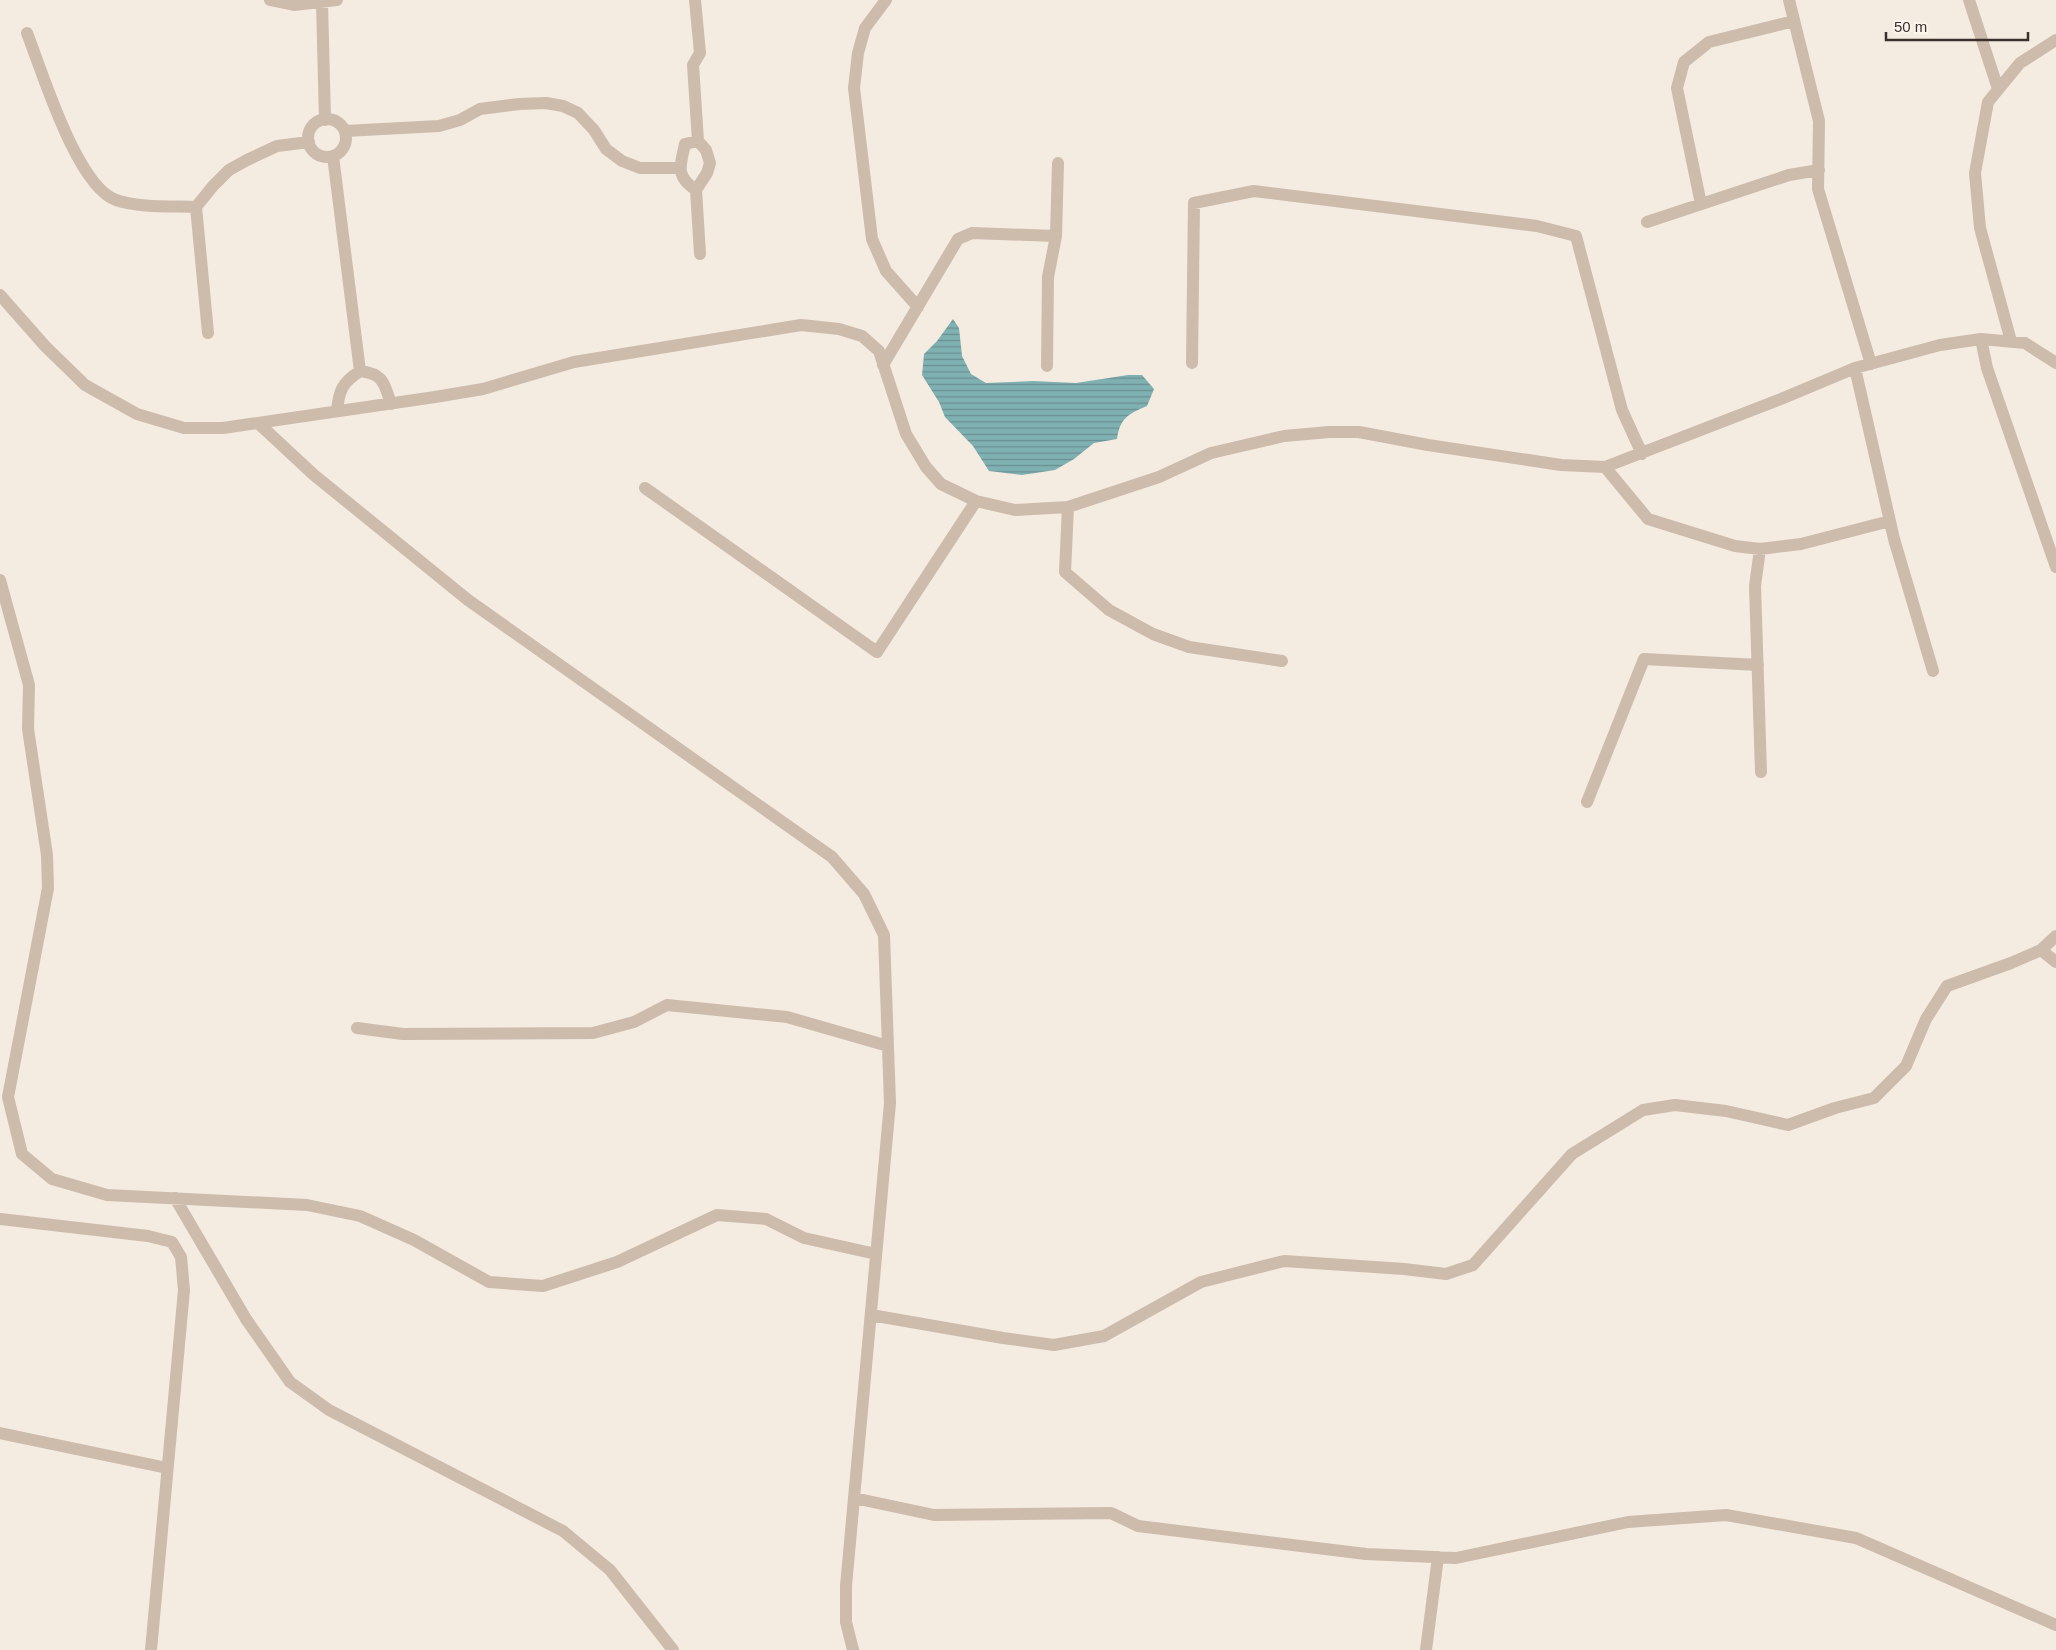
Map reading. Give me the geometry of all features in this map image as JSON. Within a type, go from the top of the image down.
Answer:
[{"type":"street","points":[[270,0],[294,5],[338,0]]},
{"type":"street","points":[[695,0],[700,53],[693,65],[698,141],[706,150],[710,164],[708,173],[696,190],[700,254]]},
{"type":"street","points":[[886,0],[865,28],[858,53],[854,88],[872,239],[886,271],[918,307]]},
{"type":"street","points":[[1789,0],[1819,121],[1818,189],[1871,364]]},
{"type":"street","points":[[1969,0],[1998,89]]},
{"type":"street","points":[[322,2],[325,120]]},
{"type":"street","points":[[1701,204],[1677,88],[1684,62],[1710,42],[1794,21]]},
{"type":"street","points":[[27,33],[77,159],[97,187],[114,200],[163,206],[196,207]]},
{"type":"street","points":[[2011,341],[1980,228],[1976,173],[1988,102],[2020,63],[2056,40]]},
{"type":"street","points":[[344,131],[439,126],[460,120],[480,109],[519,104],[546,104],[564,106],[578,114],[594,130],[606,149],[622,161],[640,168],[680,168]]},
{"type":"street","points":[[325,120],[337,122],[344,131],[346,143],[343,149],[333,156],[327,157],[315,153],[309,142],[311,130],[319,122],[325,120]]},
{"type":"street","points":[[696,190],[684,183],[680,168],[685,144],[698,141]]},
{"type":"street","points":[[208,334],[196,207],[229,170],[277,146],[309,142]]},
{"type":"street","points":[[333,156],[360,371]]},
{"type":"street","points":[[1047,366],[1048,277],[1056,236],[1058,163]]},
{"type":"street","points":[[1647,222],[1789,175],[1818,170]]},
{"type":"street","points":[[1192,363],[1194,203],[1254,191],[1537,226],[1576,236],[1622,410],[1642,454]]},
{"type":"street","points":[[883,365],[958,238],[972,233],[1056,236]]},
{"type":"street","points":[[0,295],[45,346],[85,385],[137,414],[184,428],[223,428],[483,389],[574,362],[801,325],[839,329],[862,336],[880,351],[906,434],[926,467],[941,484],[976,501],[1014,510],[1068,507],[1159,477],[1211,453],[1284,436],[1329,432],[1359,432],[1428,446],[1561,465],[1605,467],[1642,454],[1855,368],[1940,345],[1981,339],[2025,343],[2056,363]]},
{"type":"street","points":[[1981,339],[1987,368],[2056,567]]},
{"type":"street","points":[[1855,368],[1890,521],[1933,672]]},
{"type":"street","points":[[337,411],[339,395],[346,381],[360,371],[375,372],[382,380],[391,404]]},
{"type":"street","points":[[258,422],[314,475],[468,600],[832,857],[864,894],[884,934],[890,1103],[846,1586],[846,1622],[853,1650]]},
{"type":"street","points":[[1605,467],[1648,519],[1736,546],[1760,549],[1801,544],[1890,521]]},
{"type":"street","points":[[645,488],[876,652],[976,501]]},
{"type":"street","points":[[1068,507],[1065,572],[1109,610],[1152,634],[1189,647],[1282,661]]},
{"type":"street","points":[[1760,549],[1755,586],[1761,772]]},
{"type":"street","points":[[0,580],[29,685],[28,729],[47,855],[48,888],[8,1097],[22,1154],[52,1179],[107,1195],[307,1205],[360,1216],[414,1240],[489,1282],[543,1286],[617,1262],[717,1215],[766,1219],[804,1238],[876,1254]]},
{"type":"street","points":[[1587,802],[1644,659],[1758,665]]},
{"type":"street","points":[[871,1315],[1003,1338],[1054,1344],[1104,1336],[1201,1282],[1284,1261],[1404,1268],[1446,1274],[1473,1265],[1572,1154],[1643,1110],[1675,1105],[1726,1111],[1788,1125],[1835,1108],[1874,1098],[1906,1066],[1926,1019],[1947,986],[2012,963],[2041,950],[2056,936]]},
{"type":"street","points":[[2041,950],[2056,962]]},
{"type":"street","points":[[357,1028],[404,1034],[593,1034],[634,1022],[667,1005],[787,1017],[888,1046]]},
{"type":"street","points":[[175,1198],[246,1319],[290,1382],[329,1410],[563,1531],[610,1570],[673,1650]]},
{"type":"street","points":[[0,1219],[148,1236],[172,1242],[181,1257],[184,1290],[151,1650]]},
{"type":"street","points":[[0,1433],[167,1468]]},
{"type":"street","points":[[854,1498],[934,1515],[1111,1513],[1138,1526],[1366,1554],[1456,1558],[1628,1522],[1726,1515],[1856,1538],[2056,1625]]},
{"type":"street","points":[[1426,1650],[1438,1557]]},
{"type":"water","points":[[953,319],[959,328],[962,356],[971,374],[986,383],[1033,381],[1076,383],[1128,375],[1142,375],[1154,389],[1147,406],[1130,414],[1123,421],[1117,439],[1094,443],[1074,459],[1055,470],[1022,475],[989,471],[973,446],[945,417],[939,402],[922,375],[924,354],[937,341]]}]
